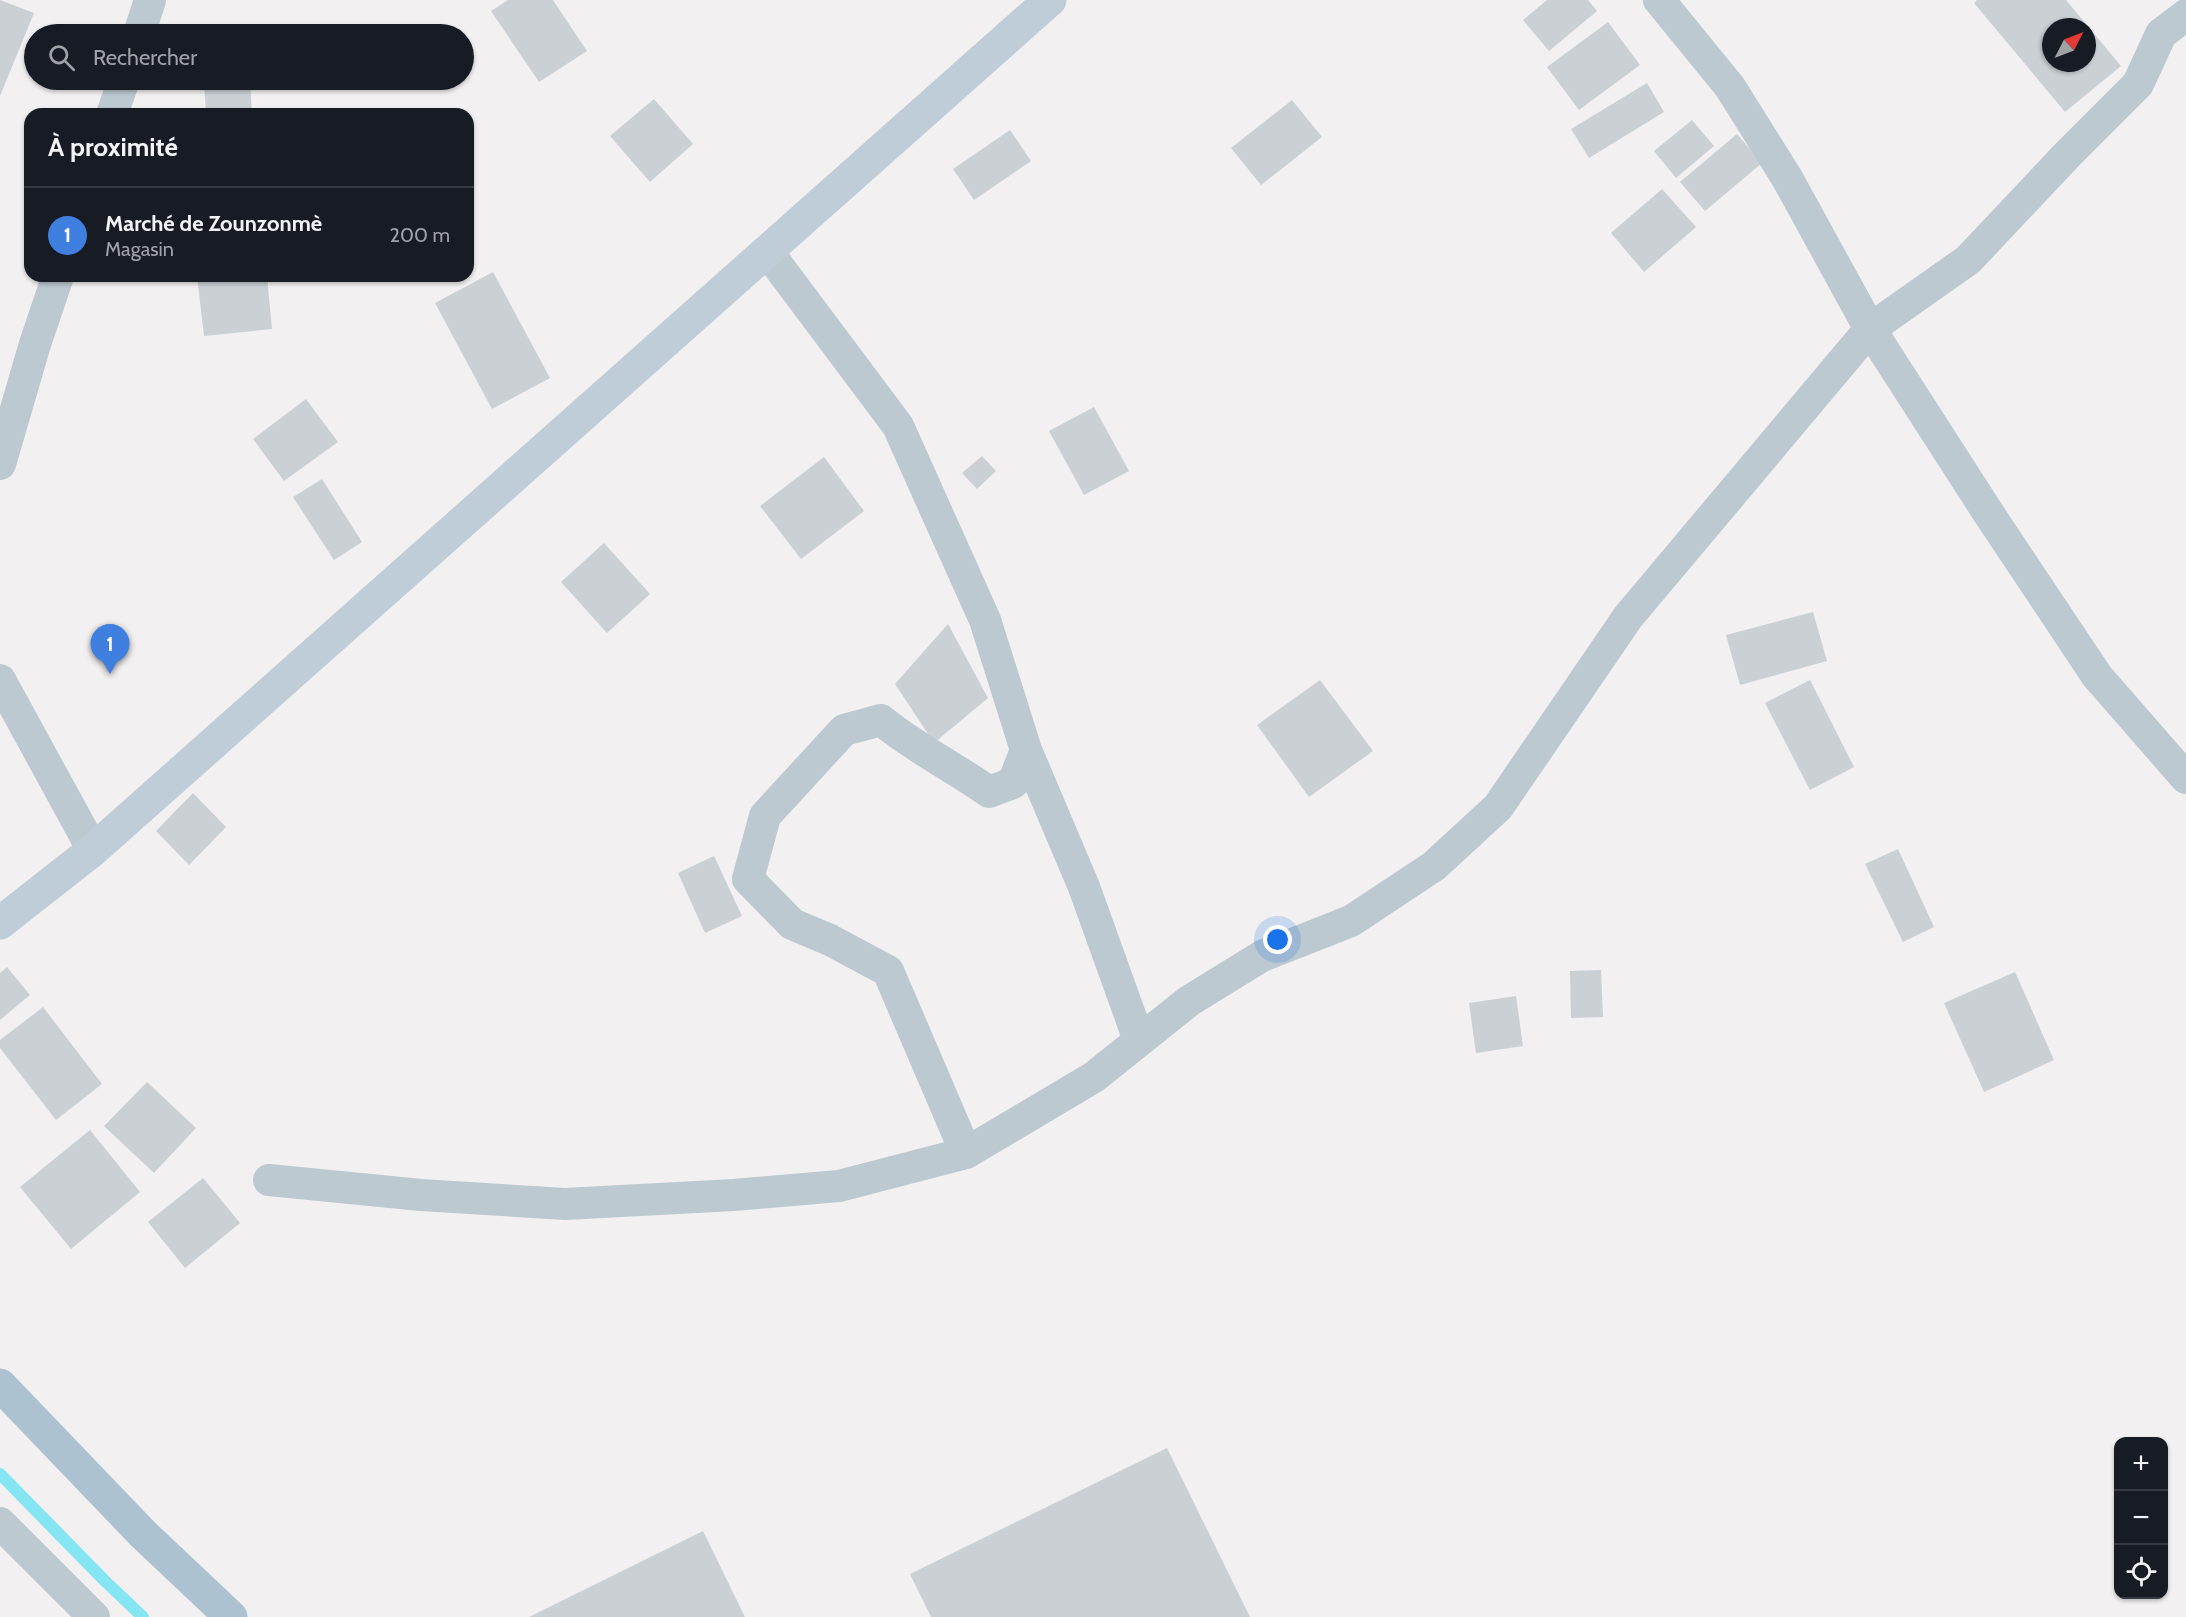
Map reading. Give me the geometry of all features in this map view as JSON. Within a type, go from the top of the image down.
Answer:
[{"type":"main road","points":[[0,1385],[143,1534],[231,1617]]},
{"type":"street","points":[[142,24],[150,0]]},
{"type":"street","points":[[0,923],[93,850],[1050,0]]},
{"type":"street","points":[[1659,0],[1730,87],[1787,178],[1870,329],[2097,676],[2186,778]]},
{"type":"street","points":[[269,1180],[421,1195],[565,1204],[734,1195],[839,1186],[966,1153],[1094,1077],[1189,1001],[1262,956],[1351,921],[1434,866],[1498,807],[1628,617],[1870,329],[1968,260],[2138,84],[2161,34],[2186,15]]},
{"type":"street","points":[[114,108],[120,90]]},
{"type":"street","points":[[767,250],[898,426],[985,620],[1026,750],[1084,887],[1140,1040]]},
{"type":"street","points":[[0,465],[35,344],[56,282]]},
{"type":"street","points":[[0,680],[93,850]]},
{"type":"street","points":[[966,1153],[888,971],[831,940],[792,924],[748,879],[765,816],[844,730],[881,720],[902,738],[969,777],[989,792],[1013,783],[1026,750]]},
{"type":"street","points":[[0,1523],[94,1617]]},
{"type":"building","points":[[0,0],[34,13],[29,24],[24,24],[24,37],[0,96]]},
{"type":"building","points":[[508,0],[553,0],[587,51],[539,82],[491,11]]},
{"type":"building","points":[[1547,0],[1588,0],[1597,11],[1549,51],[1523,20]]},
{"type":"building","points":[[1977,0],[2066,0],[2081,18],[2042,18],[2042,72],[2096,72],[2096,36],[2121,66],[2065,112],[1974,3]]},
{"type":"building","points":[[1608,22],[1640,65],[1579,110],[1547,67]]},
{"type":"building","points":[[1647,83],[1664,112],[1589,158],[1571,129]]},
{"type":"building","points":[[205,90],[251,90],[252,108],[206,108]]},
{"type":"building","points":[[654,99],[693,144],[650,182],[610,136]]},
{"type":"building","points":[[1292,100],[1322,137],[1261,185],[1231,148]]},
{"type":"building","points":[[1692,120],[1714,146],[1676,178],[1654,151]]},
{"type":"building","points":[[1010,130],[1031,161],[974,200],[953,169]]},
{"type":"building","points":[[1737,134],[1762,163],[1705,211],[1680,182]]},
{"type":"building","points":[[1662,189],[1696,227],[1644,272],[1611,233]]},
{"type":"building","points":[[493,272],[550,378],[492,409],[435,303]]},
{"type":"building","points":[[198,282],[268,282],[272,329],[204,336]]},
{"type":"building","points":[[306,399],[338,442],[284,481],[253,439]]},
{"type":"building","points":[[1094,407],[1129,471],[1084,495],[1049,431]]},
{"type":"building","points":[[982,456],[996,471],[977,489],[962,473]]},
{"type":"building","points":[[824,457],[864,511],[801,559],[760,506]]},
{"type":"building","points":[[322,479],[362,542],[334,560],[293,497]]},
{"type":"building","points":[[604,543],[650,594],[607,633],[561,582]]},
{"type":"building","points":[[1813,612],[1827,661],[1740,685],[1726,635]]},
{"type":"building","points":[[948,624],[988,698],[934,743],[895,684]]},
{"type":"building","points":[[1320,680],[1373,751],[1309,797],[1257,725]]},
{"type":"building","points":[[1810,680],[1854,767],[1810,790],[1765,703]]},
{"type":"building","points":[[193,793],[226,827],[189,865],[156,831]]},
{"type":"building","points":[[1898,849],[1934,927],[1903,942],[1865,864]]},
{"type":"building","points":[[714,856],[742,916],[705,933],[678,873]]},
{"type":"building","points":[[7,967],[30,995],[0,1020],[0,973]]},
{"type":"building","points":[[1601,970],[1603,1017],[1571,1018],[1570,971]]},
{"type":"building","points":[[2015,972],[2054,1060],[1984,1092],[1944,1003]]},
{"type":"building","points":[[1516,996],[1523,1046],[1476,1053],[1469,1003]]},
{"type":"building","points":[[43,1007],[102,1084],[56,1120],[0,1048],[0,1040]]},
{"type":"building","points":[[147,1082],[196,1128],[154,1173],[104,1126]]},
{"type":"building","points":[[90,1130],[140,1192],[71,1249],[20,1187]]},
{"type":"building","points":[[203,1178],[240,1223],[185,1268],[148,1222]]},
{"type":"building","points":[[1167,1448],[1250,1617],[931,1617],[910,1574]]},
{"type":"building","points":[[703,1531],[745,1617],[529,1617]]},
{"type":"waterway","points":[[0,1474],[143,1617]]},
{"type":"place","name":"Marché de Zounzonmè","points":[[110,674]]}]
